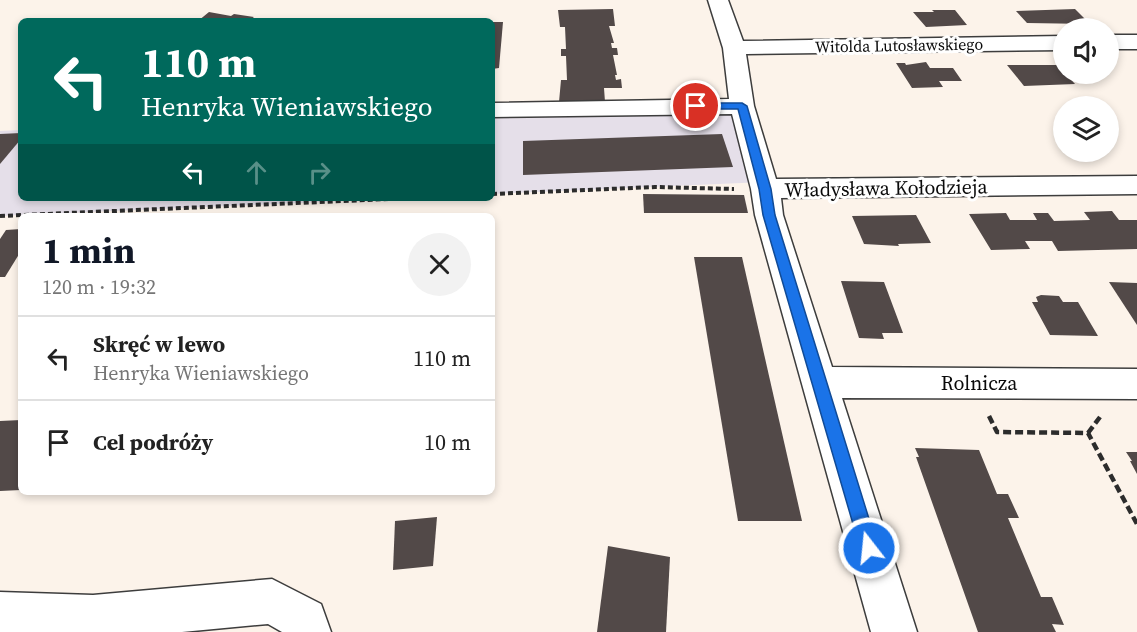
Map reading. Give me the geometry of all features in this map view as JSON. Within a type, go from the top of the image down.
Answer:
[{"type":"street","points":[[718,0],[734,48],[742,106],[765,189],[769,215],[821,382],[894,632]]},
{"type":"street","points":[[1119,42],[1137,42]]},
{"type":"street","name":"Witolda Lutosławskiego","points":[[734,48],[1053,43]]},
{"type":"street","points":[[495,110],[742,106]]},
{"type":"street","name":"Władysława Kołodzieja","points":[[765,189],[1137,184]]},
{"type":"street","name":"Rolnicza","points":[[821,382],[1137,384]]},
{"type":"street","points":[[0,615],[93,618],[273,601],[305,620],[308,632]]},
{"type":"path","name":"Władysława Kołodzieja","points":[[495,195],[655,187],[765,189]]},
{"type":"path","points":[[69,213],[343,201]]},
{"type":"path","points":[[0,216],[18,215]]},
{"type":"path","points":[[978,415],[989,416],[998,432],[1088,433]]},
{"type":"path","points":[[1088,433],[1098,417],[1108,417]]},
{"type":"path","points":[[1088,433],[1137,524]]},
{"type":"shaded area","points":[[745,112],[765,182],[495,194],[495,118]]},
{"type":"shaded area","points":[[18,130],[18,201],[343,201],[69,213],[18,213],[18,215],[0,216],[0,131]]},
{"type":"building","points":[[613,9],[615,26],[609,26],[614,43],[611,43],[612,48],[617,48],[618,55],[613,55],[616,80],[621,79],[622,88],[604,88],[605,102],[559,102],[561,80],[567,80],[566,56],[561,56],[561,49],[566,49],[565,27],[560,27],[558,10]]},
{"type":"building","points":[[1075,9],[1084,18],[1053,18],[1053,23],[1027,23],[1016,11]]},
{"type":"building","points":[[932,10],[955,10],[967,25],[926,27],[913,12],[934,12]]},
{"type":"building","points":[[209,12],[254,17],[253,18],[202,18]]},
{"type":"building","points":[[495,22],[503,22],[499,68],[495,69]]},
{"type":"building","points":[[926,62],[930,68],[953,68],[962,81],[939,81],[943,87],[912,88],[896,63],[906,65]]},
{"type":"building","points":[[1007,65],[1053,65],[1053,84],[1075,84],[1024,86]]},
{"type":"building","points":[[18,133],[18,143],[0,164],[0,134]]},
{"type":"building","points":[[722,134],[733,167],[523,175],[523,141]]},
{"type":"building","points":[[643,194],[744,195],[748,213],[644,213]]},
{"type":"building","points":[[1112,211],[1119,220],[1137,220],[1137,249],[1058,251],[1052,241],[1025,241],[1030,249],[991,250],[969,214],[1006,213],[1010,220],[1037,220],[1033,213],[1048,213],[1054,221],[1090,220],[1084,212]]},
{"type":"building","points":[[916,215],[931,243],[898,244],[899,246],[864,244],[852,216]]},
{"type":"building","points":[[18,229],[18,256],[5,277],[0,277],[0,239],[6,230]]},
{"type":"building","points":[[694,257],[742,257],[802,521],[738,521]]},
{"type":"building","points":[[841,281],[884,282],[903,333],[882,333],[884,339],[859,338]]},
{"type":"building","points":[[1109,282],[1137,283],[1137,325]]},
{"type":"building","points":[[1059,296],[1063,302],[1078,302],[1098,336],[1050,335],[1032,302],[1038,302],[1036,297]]},
{"type":"building","points":[[18,420],[18,490],[0,491],[0,421]]},
{"type":"building","points":[[915,448],[979,450],[997,494],[1008,494],[1019,518],[1008,518],[1041,597],[1052,597],[1064,625],[1052,624],[1056,632],[978,632],[916,457],[919,457]]},
{"type":"building","points":[[1126,452],[1137,452],[1137,474],[1130,461],[1132,461]]},
{"type":"building","points":[[437,517],[433,566],[393,570],[395,521]]},
{"type":"building","points":[[608,546],[670,557],[666,632],[597,632]]},
{"type":"route","points":[[696,106],[742,106],[765,189],[769,215],[869,548]]}]
